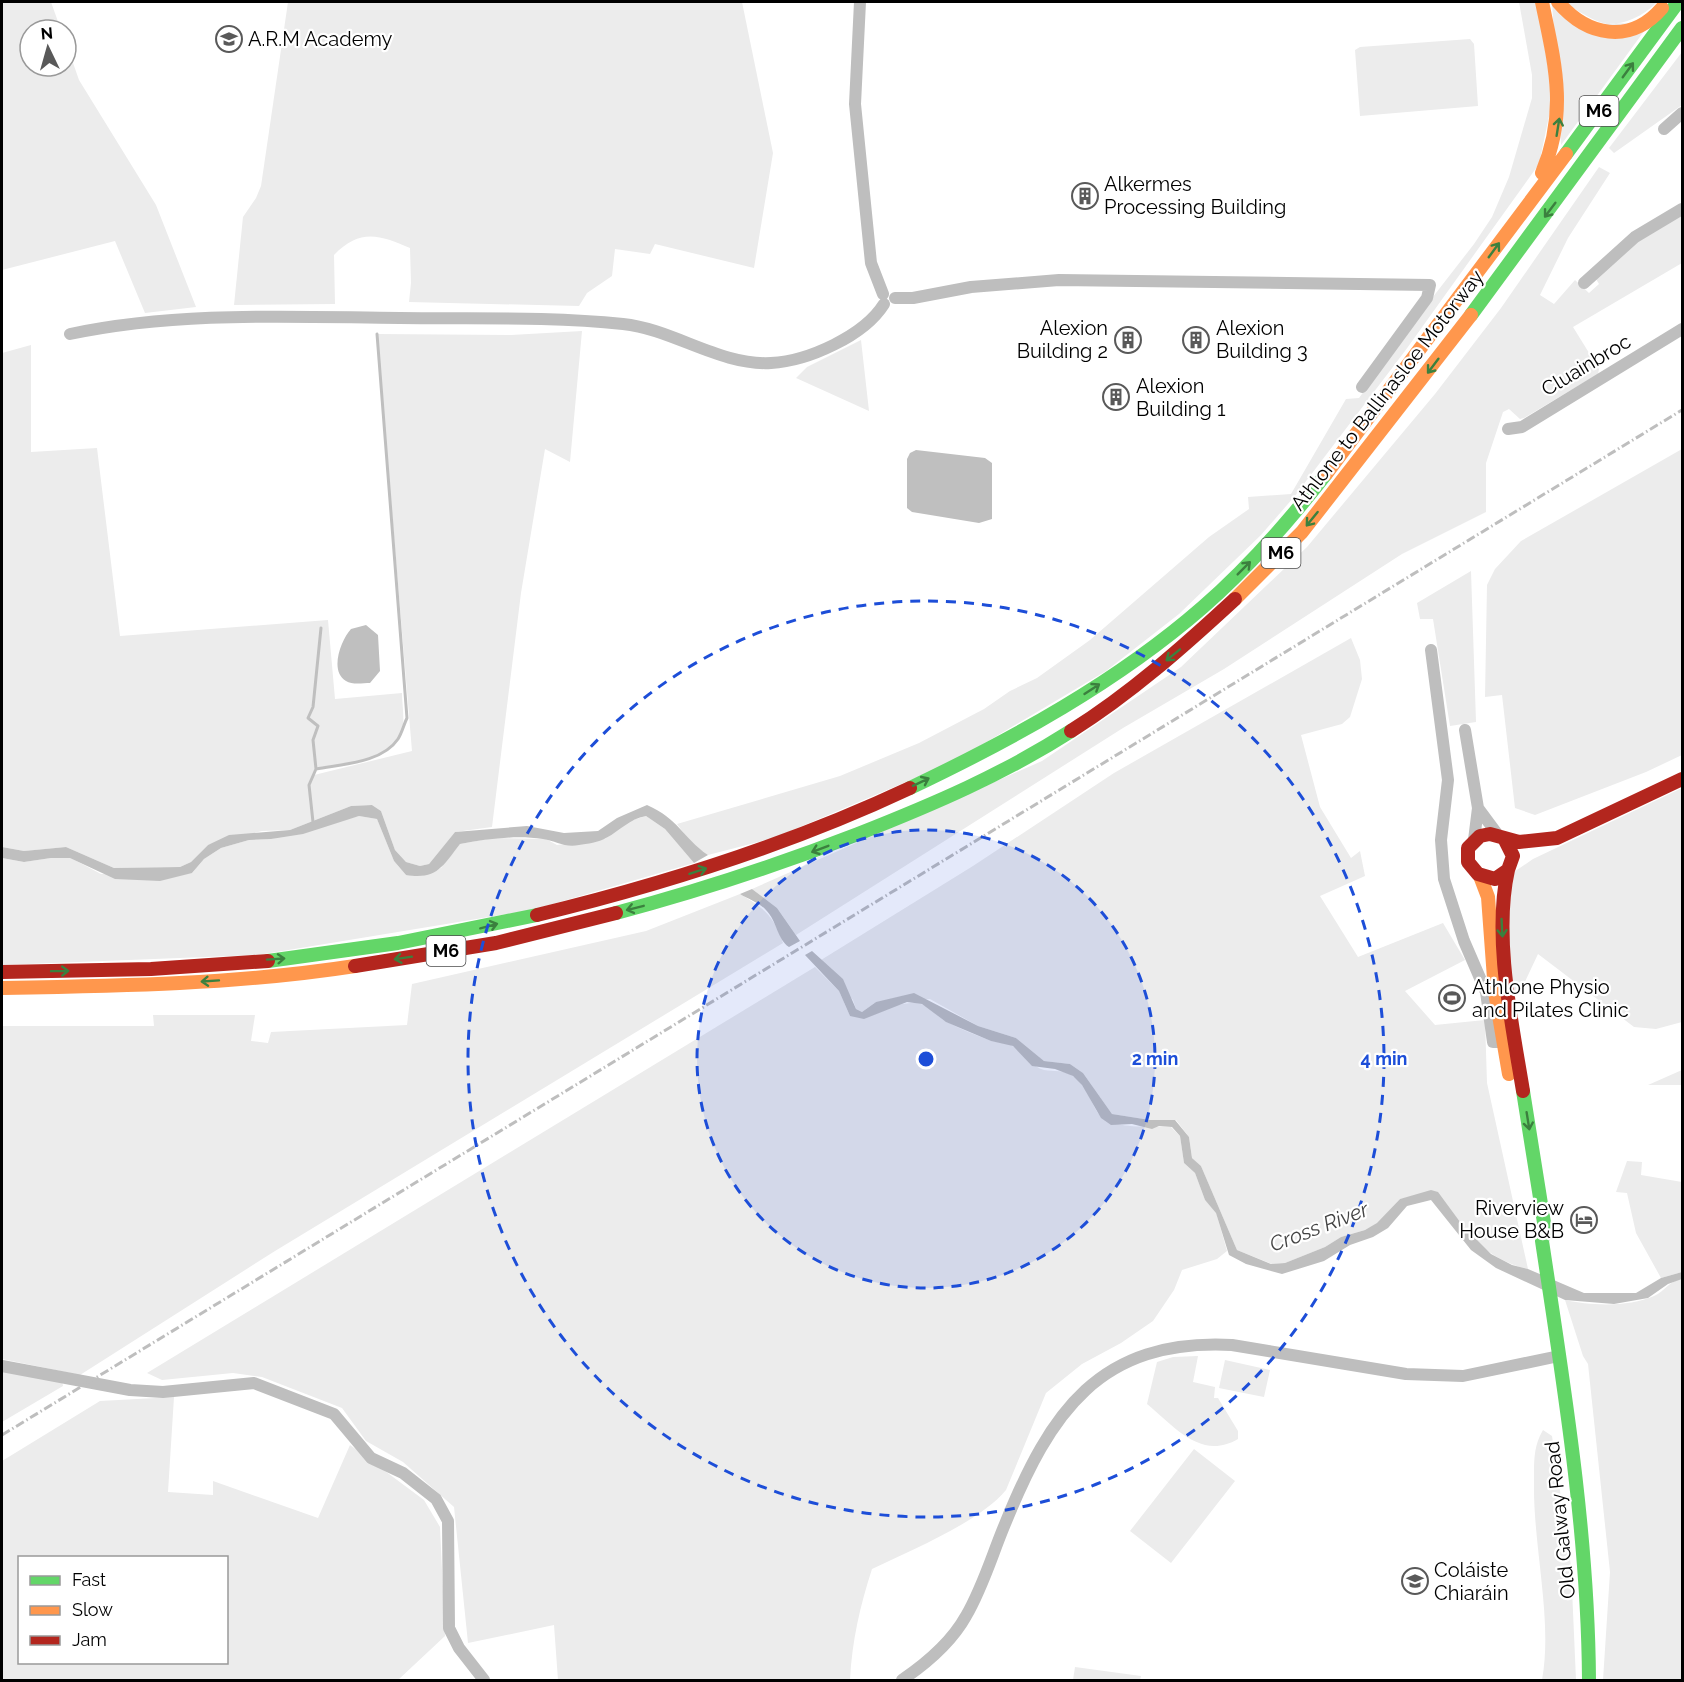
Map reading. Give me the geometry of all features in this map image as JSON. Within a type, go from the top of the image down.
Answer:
[{"type":"main road","points":[[1517,218],[1550,156],[1560,116],[1554,65],[1542,2]]},
{"type":"main road","points":[[1557,2],[1580,23],[1611,32],[1649,22],[1667,2]]},
{"type":"main road","name":"Athlone to Ballinasloe Motorway","points":[[2,972],[144,969],[297,958],[476,930],[676,878],[765,848],[868,807],[969,760],[1084,694],[1178,629],[1223,589],[1305,500],[1589,125],[1678,2]]},
{"type":"main road","name":"Athlone to Ballinasloe Motorway","points":[[2,988],[148,985],[303,974],[496,943],[677,897],[767,869],[949,798],[1019,764],[1103,711],[1191,640],[1245,590],[1302,532],[1467,320],[1683,28]]},
{"type":"main road","points":[[1547,840],[1495,879],[1480,876],[1470,868],[1468,861],[1470,846],[1474,840],[1485,834],[1527,843],[1547,840],[1574,831],[1683,779]]},
{"type":"main road","points":[[1502,837],[1511,848],[1510,867],[1502,897],[1507,983],[1545,1229],[1542,1241]]},
{"type":"main road","points":[[1480,876],[1488,897],[1495,992],[1534,1231],[1542,1241]]},
{"type":"main road","name":"Old Galway Road","points":[[1542,1241],[1585,1541],[1589,1680]]},
{"type":"street","points":[[860,2],[855,69],[858,143],[871,263],[874,276],[887,299]]},
{"type":"street","points":[[1664,129],[1683,113]]},
{"type":"street","points":[[1584,283],[1635,237],[1683,209]]},
{"type":"street","points":[[887,299],[913,298],[970,286],[1059,280],[1430,285],[1426,298],[1362,387]]},
{"type":"street","points":[[70,334],[102,327],[230,317],[569,320],[642,327],[732,358],[764,363],[801,358],[850,336],[873,320],[887,299]]},
{"type":"street","name":"Cluainbroc","points":[[1508,429],[1522,427],[1683,330]]},
{"type":"street","points":[[1431,650],[1448,780],[1441,840],[1444,879],[1464,941],[1486,992],[1493,1042],[1503,1042]]},
{"type":"street","points":[[1444,744],[1466,736],[1478,808],[1474,840]]},
{"type":"street","points":[[1478,808],[1502,837]]},
{"type":"street","points":[[902,1680],[925,1664],[965,1618],[979,1591],[1023,1481],[1046,1435],[1071,1402],[1090,1384],[1112,1370],[1159,1350],[1210,1344],[1232,1345],[1406,1374],[1434,1376],[1463,1376],[1559,1356]]},
{"type":"street","points":[[2,1366],[130,1390],[163,1392],[254,1383],[334,1413],[371,1458],[403,1473],[436,1499],[448,1521],[449,1628],[459,1648],[484,1680]]},
{"type":"shaded area","points":[[2,2],[51,2],[57,18],[18,18],[18,78],[78,77],[156,205],[196,307],[145,313],[115,241],[2,270]]},
{"type":"shaded area","points":[[288,2],[742,2],[773,153],[754,268],[655,244],[650,254],[615,249],[612,276],[587,293],[579,306],[409,302],[410,248],[380,237],[362,237],[344,246],[334,255],[335,304],[234,305],[243,217],[261,186]]},
{"type":"shaded area","points":[[1519,2],[1537,2],[1553,97],[1539,164],[1405,351],[1294,497],[1261,535],[1179,614],[1106,671],[953,762],[774,838],[708,855],[691,843],[677,824],[840,776],[919,743],[984,709],[1010,691],[1037,678],[1090,640],[1209,537],[1249,509],[1248,497],[1291,494],[1346,399],[1359,398],[1492,217],[1509,177],[1532,98],[1532,75]]},
{"type":"shaded area","points":[[1552,2],[1572,24],[1650,23],[1561,145]]},
{"type":"shaded area","points":[[1563,2],[1657,2],[1638,17],[1613,24],[1597,21]]},
{"type":"shaded area","points":[[1470,39],[1474,44],[1478,106],[1360,116],[1355,50],[1360,47]]},
{"type":"shaded area","points":[[1682,52],[1682,105],[1614,153],[1609,148]]},
{"type":"shaded area","points":[[1599,167],[1610,173],[1568,238],[1540,295],[1554,304],[1575,280],[1589,293],[1599,284],[1596,279],[1635,241],[1682,213],[1682,263],[1573,327],[1599,369],[1598,374],[1524,418],[1520,419],[1509,409],[1503,412],[1486,463],[1486,512],[1402,554],[1224,669],[1123,728],[796,935],[777,908],[752,889],[1042,761],[1181,667],[1307,547],[1435,394],[1501,308]]},
{"type":"shaded area","points":[[582,331],[570,462],[545,449],[521,593],[492,827],[455,832],[429,864],[420,866],[406,862],[395,850],[381,811],[372,805],[351,806],[290,830],[262,831],[208,845],[191,862],[180,867],[114,868],[66,847],[24,851],[2,847],[2,353],[31,345],[31,452],[97,448],[120,636],[328,620],[335,699],[402,693],[403,726],[397,741],[378,756],[316,769],[314,775],[412,751],[377,334],[511,335]]},
{"type":"shaded area","points":[[861,340],[869,411],[796,378],[807,367]]},
{"type":"shaded area","points":[[1682,449],[1682,755],[1646,772],[1535,815],[1515,808],[1502,695],[1485,697],[1487,585],[1495,569],[1521,541]]},
{"type":"shaded area","points":[[916,450],[985,458],[992,463],[992,519],[979,523],[912,512],[907,508],[907,459],[910,453]]},
{"type":"shaded area","points":[[1471,571],[1476,722],[1450,726],[1433,619],[1420,619],[1417,603]]},
{"type":"shaded area","points":[[366,625],[378,635],[380,671],[370,683],[348,682],[338,670],[338,655],[351,629]]},
{"type":"shaded area","points":[[1351,638],[1360,660],[1362,679],[1350,717],[1342,724],[1301,735],[1320,807],[1351,858],[1360,851],[1365,876],[1320,896],[1358,957],[1443,923],[1465,960],[1405,991],[1435,1025],[1485,1020],[1487,1083],[1528,1269],[1502,1260],[1479,1244],[1460,1224],[1444,1201],[1410,1197],[1400,1199],[1377,1224],[1341,1237],[1325,1247],[1285,1263],[1272,1264],[1237,1250],[1201,1166],[1192,1158],[1189,1137],[1176,1120],[1150,1120],[1112,1114],[1083,1073],[1070,1064],[1044,1061],[1016,1038],[978,1026],[930,999],[876,1002],[862,1012],[856,1009],[853,1000],[821,960],[973,866],[1114,773]]},
{"type":"shaded area","points":[[1682,788],[1682,1022],[1656,1029],[1634,1027],[1538,954],[1522,988],[1512,991],[1505,908],[1511,874],[1533,859]]},
{"type":"shaded area","points":[[372,805],[381,811],[395,850],[406,862],[420,866],[429,864],[455,832],[527,826],[564,833],[598,831],[617,818],[647,805],[674,822],[692,842],[708,855],[694,863],[665,829],[646,816],[630,822],[603,839],[582,845],[569,846],[543,839],[522,837],[460,844],[438,870],[425,875],[406,875],[394,861],[377,819],[359,816],[303,834],[249,840],[221,848],[204,859],[192,873],[160,881],[115,879],[70,858],[24,862],[2,858],[2,847],[24,851],[66,847],[114,868],[180,867],[191,862],[208,845],[229,835],[290,830],[351,806]]},
{"type":"shaded area","points":[[359,816],[377,819],[394,861],[406,875],[441,868],[460,844],[493,838],[546,839],[557,845],[605,839],[626,822],[646,816],[665,829],[694,863],[532,910],[258,955],[2,965],[2,858],[24,862],[71,858],[101,874],[192,873],[204,859],[221,848],[249,840],[271,839]]},
{"type":"shaded area","points":[[752,889],[777,908],[800,941],[789,947],[785,944],[766,910],[740,894]]},
{"type":"shaded area","points":[[740,894],[756,904],[772,919],[783,943],[275,1251],[80,1375],[2,1359],[2,1026],[154,1026],[153,1015],[255,1015],[251,1041],[268,1043],[271,1032],[407,1025],[412,984],[646,931]]},
{"type":"shaded area","points":[[812,951],[843,979],[856,1009],[862,1012],[876,1002],[914,993],[978,1026],[1016,1038],[1044,1061],[1070,1064],[1083,1073],[1112,1114],[1150,1120],[1175,1120],[1189,1137],[1192,1158],[1201,1166],[1237,1250],[1271,1264],[1285,1263],[1325,1247],[1341,1237],[1365,1230],[1377,1223],[1400,1199],[1431,1190],[1438,1192],[1463,1226],[1491,1254],[1512,1265],[1528,1269],[1584,1293],[1636,1293],[1661,1278],[1682,1272],[1682,1279],[1668,1284],[1648,1298],[1614,1304],[1565,1300],[1496,1268],[1471,1250],[1431,1200],[1407,1206],[1388,1228],[1373,1237],[1350,1245],[1324,1261],[1282,1274],[1246,1264],[1229,1255],[1216,1213],[1205,1200],[1195,1173],[1184,1163],[1180,1136],[1172,1127],[1159,1126],[1152,1129],[1132,1124],[1111,1125],[1101,1118],[1082,1085],[1073,1076],[1055,1069],[1032,1066],[1013,1046],[991,1041],[946,1022],[922,1004],[907,1002],[864,1019],[850,1016],[839,991],[805,955]]},
{"type":"shaded area","points":[[815,967],[839,991],[850,1016],[907,1003],[921,1004],[962,1029],[992,1041],[1011,1045],[1039,1068],[1070,1074],[1087,1092],[1096,1110],[1110,1122],[1130,1126],[1171,1127],[1180,1136],[1184,1163],[1195,1173],[1205,1200],[1216,1212],[1227,1251],[1217,1259],[1182,1270],[1174,1290],[1153,1321],[1121,1343],[1082,1364],[1046,1393],[1006,1490],[994,1502],[944,1534],[872,1569],[857,1624],[850,1680],[558,1680],[554,1625],[468,1643],[454,1507],[403,1462],[366,1441],[342,1408],[262,1377],[233,1373],[162,1380],[147,1373]]},
{"type":"shaded area","points":[[1682,1070],[1682,1085],[1648,1085]]},
{"type":"shaded area","points":[[1627,1161],[1642,1162],[1641,1175],[1682,1182],[1682,1272],[1661,1278],[1636,1233],[1627,1193],[1616,1192]]},
{"type":"shaded area","points":[[1682,1279],[1682,1680],[1603,1680],[1610,1572],[1588,1364],[1583,1356],[1565,1300],[1598,1304],[1634,1302],[1654,1296],[1674,1281]]},
{"type":"shaded area","points":[[1198,1356],[1193,1382],[1215,1387],[1214,1398],[1218,1398],[1238,1431],[1238,1439],[1225,1445],[1212,1446],[1189,1438],[1147,1404],[1157,1362],[1173,1357]]},
{"type":"shaded area","points":[[1225,1360],[1270,1370],[1264,1397],[1219,1388]]},
{"type":"shaded area","points":[[2,1371],[62,1380],[63,1386],[2,1422]]},
{"type":"shaded area","points":[[174,1397],[168,1492],[213,1495],[213,1481],[318,1518],[350,1445],[424,1500],[440,1527],[445,1636],[398,1680],[2,1680],[2,1461],[100,1401]]},
{"type":"shaded area","points":[[1543,1430],[1552,1436],[1571,1566],[1576,1680],[1542,1680],[1545,1633],[1536,1532],[1534,1469],[1536,1449]]},
{"type":"shaded area","points":[[1194,1449],[1235,1481],[1171,1563],[1130,1531]]},
{"type":"shaded area","points":[[1075,1667],[1141,1676],[1140,1680],[1073,1680]]},
{"type":"waterway","points":[[313,822],[309,785],[316,769],[349,764],[382,753],[398,739],[407,718],[377,334]]},
{"type":"waterway","points":[[316,769],[313,740],[318,726],[308,718],[313,707],[321,628]]},
{"type":"railway","points":[[2,1435],[1682,410]]},
{"type":"traffic: fast","points":[[1566,154],[1678,2]]},
{"type":"traffic: fast","points":[[1471,315],[1682,28]]},
{"type":"traffic: fast","points":[[910,788],[987,750],[1063,707],[1100,684],[1170,634],[1220,592],[1252,560],[1326,474]]},
{"type":"traffic: fast","points":[[616,913],[738,877],[886,823],[993,775],[1071,731]]},
{"type":"traffic: fast","points":[[268,961],[398,943],[537,915]]},
{"type":"traffic: fast","points":[[1523,1091],[1545,1229],[1542,1241],[1573,1460],[1584,1570],[1589,1680]]},
{"type":"traffic: slow","points":[[1542,2],[1557,88],[1555,129],[1542,173]]},
{"type":"traffic: slow","points":[[1558,2],[1569,14],[1582,22],[1595,29],[1609,32],[1636,27],[1650,20],[1662,8]]},
{"type":"traffic: slow","points":[[1326,474],[1566,154]]},
{"type":"traffic: slow","points":[[1235,599],[1302,532],[1471,315]]},
{"type":"traffic: slow","points":[[1480,876],[1488,897],[1495,992],[1509,1074]]},
{"type":"traffic: slow","points":[[2,988],[135,985],[223,980],[355,966]]},
{"type":"traffic: jam","points":[[1071,731],[1114,702],[1156,669],[1235,599]]},
{"type":"traffic: jam","points":[[1505,840],[1513,856],[1508,870],[1495,879],[1478,874],[1468,862],[1468,848],[1480,836],[1490,834],[1519,842],[1557,838],[1682,779]]},
{"type":"traffic: jam","points":[[537,915],[633,890],[727,861],[820,827],[910,788]]},
{"type":"traffic: jam","points":[[1508,870],[1502,923],[1503,951],[1509,1009],[1523,1091]]},
{"type":"traffic: jam","points":[[355,966],[496,943],[616,913]]},
{"type":"traffic: jam","points":[[2,972],[151,969],[268,961]]},
{"type":"place","name":"A.R.M Academy","points":[[229,39]]},
{"type":"place","name":"Alkermes Processing Building","points":[[1085,196]]},
{"type":"place","name":"Alexion Building 2","points":[[1128,340]]},
{"type":"place","name":"Alexion Building 3","points":[[1196,340]]},
{"type":"place","name":"Alexion Building 1","points":[[1116,397]]},
{"type":"place","name":"Athlone Physio and Pilates Clinic","points":[[1452,998]]},
{"type":"place","name":"Riverview House B&B","points":[[1584,1220]]},
{"type":"place","name":"Coláiste Chiaráin","points":[[1415,1581]]},
{"type":"water label","name":"Cross River","points":[[1319,1227]]}]
